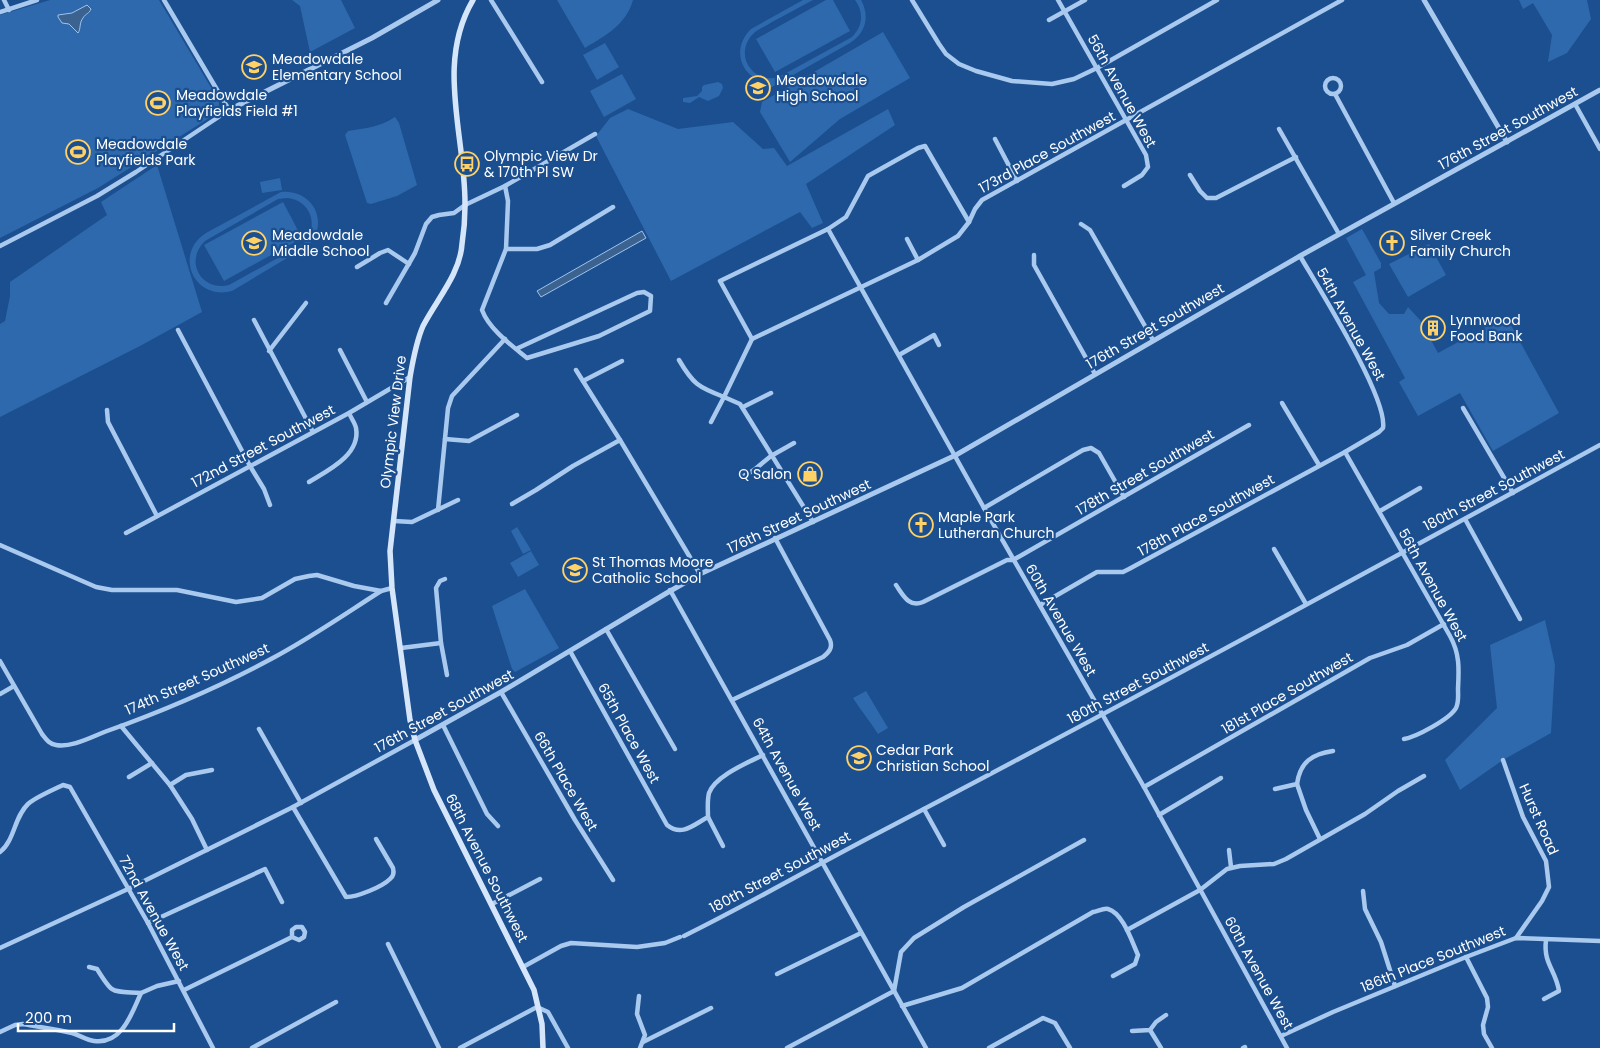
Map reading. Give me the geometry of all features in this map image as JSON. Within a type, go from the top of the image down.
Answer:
[{"type":"main road","name":"Olympic View Drive","points":[[415,740],[410,720],[392,588],[390,551],[414,350],[423,327],[457,266],[462,247],[465,205],[454,84],[454,58],[460,26],[473,0]]},
{"type":"main road","name":"68th Avenue Southwest","points":[[415,740],[434,790],[534,990],[537,1007]]},
{"type":"main road","points":[[537,1007],[542,1024],[543,1048]]},
{"type":"street","points":[[4,0],[9,10]]},
{"type":"street","points":[[0,12],[37,0]]},
{"type":"street","points":[[164,0],[228,110]]},
{"type":"street","points":[[0,246],[97,196],[228,110],[372,38],[438,0]]},
{"type":"street","points":[[491,0],[542,82]]},
{"type":"street","points":[[912,0],[946,54],[959,64],[1012,81],[1032,84],[1062,82],[1096,68],[1217,0]]},
{"type":"street","name":"56th Avenue West","points":[[1058,0],[1146,155],[1148,167],[1142,175],[1124,186]]},
{"type":"street","points":[[1049,20],[1085,0]]},
{"type":"street","name":"173rd Place Southwest","points":[[752,339],[918,260],[958,236],[982,200],[1342,0]]},
{"type":"street","points":[[1424,0],[1507,142]]},
{"type":"street","name":"176th Street Southwest","points":[[0,948],[128,889],[301,803],[502,692],[670,590],[700,574],[956,456],[1300,256],[1600,90]]},
{"type":"street","points":[[1336,94],[1394,203]]},
{"type":"street","points":[[1576,104],[1600,149]]},
{"type":"street","points":[[1278,129],[1339,234]]},
{"type":"street","points":[[386,303],[416,253],[426,224],[432,217],[454,213],[465,205],[505,186],[595,134]]},
{"type":"street","points":[[995,139],[1017,180]]},
{"type":"street","points":[[711,422],[752,339],[720,281],[828,229],[846,217],[868,176],[918,148],[926,146],[968,222]]},
{"type":"street","points":[[1190,175],[1207,198],[1216,198],[1296,157]]},
{"type":"street","points":[[505,186],[508,201],[506,249],[482,310],[484,317],[505,340],[516,349],[527,358],[599,336],[650,311],[650,296],[644,292],[637,293],[516,349]]},
{"type":"street","points":[[853,187],[860,190]]},
{"type":"street","points":[[506,249],[536,249],[550,244],[613,207]]},
{"type":"street","points":[[1081,224],[1090,230],[1153,340]]},
{"type":"street","name":"60th Avenue West","points":[[828,229],[1013,560],[1144,787],[1287,1048]]},
{"type":"street","points":[[907,239],[918,260]]},
{"type":"street","points":[[357,267],[388,250],[409,264]]},
{"type":"street","points":[[1034,254],[1034,265],[1095,374]]},
{"type":"street","name":"54th Avenue West","points":[[1300,256],[1353,348],[1372,386],[1384,423],[1383,428],[1379,432]]},
{"type":"street","points":[[270,351],[306,303]]},
{"type":"street","points":[[254,320],[313,432]]},
{"type":"street","points":[[178,330],[264,489],[270,504]]},
{"type":"street","points":[[899,355],[934,336],[939,344]]},
{"type":"street","points":[[438,510],[444,440],[448,408],[452,396],[505,340]]},
{"type":"street","points":[[340,350],[367,402]]},
{"type":"street","points":[[678,360],[690,378],[704,390],[735,401],[743,407],[771,456],[813,522]]},
{"type":"street","points":[[583,381],[622,362]]},
{"type":"street","points":[[576,370],[700,574]]},
{"type":"street","name":"172nd Street Southwest","points":[[126,533],[349,413],[410,377]]},
{"type":"street","points":[[743,407],[771,393]]},
{"type":"street","points":[[1282,402],[1319,465]]},
{"type":"street","points":[[1463,408],[1513,493]]},
{"type":"street","points":[[107,410],[108,422],[157,516]]},
{"type":"street","points":[[309,482],[342,462],[350,452],[356,428],[349,413]]},
{"type":"street","points":[[444,440],[469,441],[517,415]]},
{"type":"street","name":"178th Street Southwest","points":[[896,585],[908,601],[919,604],[1007,560],[1013,560],[1249,425]]},
{"type":"street","name":"178th Place Southwest","points":[[1040,605],[1097,572],[1123,572],[1129,570],[1379,432]]},
{"type":"street","points":[[512,504],[573,466],[620,440]]},
{"type":"street","points":[[742,477],[771,456],[794,443]]},
{"type":"street","name":"180th Street Southwest","points":[[523,967],[561,946],[571,943],[637,947],[665,943],[682,936],[1102,715],[1600,445]]},
{"type":"street","points":[[984,508],[1084,450],[1093,449],[1099,453],[1124,497]]},
{"type":"street","name":"56th Avenue West","points":[[1345,452],[1444,624],[1454,643],[1459,659],[1456,707],[1448,716],[1412,738],[1404,739]]},
{"type":"street","points":[[1380,511],[1420,488]]},
{"type":"street","points":[[394,521],[412,522],[458,500]]},
{"type":"street","points":[[1465,519],[1520,619]]},
{"type":"street","points":[[732,700],[823,656],[831,649],[830,640],[776,538]]},
{"type":"street","points":[[0,545],[71,577],[96,587],[112,590],[177,590],[236,602],[262,598],[296,579],[317,575],[354,586],[381,590],[392,588]]},
{"type":"street","points":[[1274,549],[1306,604]]},
{"type":"street","points":[[445,579],[440,581],[436,588],[447,675]]},
{"type":"street","name":"174th Street Southwest","points":[[14,686],[49,743],[58,746],[73,743],[121,726],[249,670],[273,658],[381,590]]},
{"type":"street","name":"64th Avenue West","points":[[670,590],[926,1048]]},
{"type":"street","name":"181st Place Southwest","points":[[1144,787],[1370,658],[1407,645],[1444,624]]},
{"type":"street","points":[[606,629],[675,749]]},
{"type":"street","points":[[401,648],[442,643]]},
{"type":"street","name":"65th Place West","points":[[570,651],[667,825],[674,831],[684,830],[708,817]]},
{"type":"street","points":[[0,661],[14,686],[0,694]]},
{"type":"street","name":"66th Place West","points":[[502,692],[575,820],[613,880]]},
{"type":"street","points":[[443,725],[488,814],[498,826]]},
{"type":"street","points":[[121,726],[170,785],[192,819],[207,850]]},
{"type":"street","points":[[260,729],[301,803]]},
{"type":"street","points":[[1320,839],[1306,810],[1297,784],[1298,776],[1305,764],[1320,753],[1333,751]]},
{"type":"street","points":[[723,846],[708,817],[708,796],[712,787],[721,778],[763,755]]},
{"type":"street","name":"Hurst Road","points":[[1503,760],[1523,817],[1546,861],[1549,887],[1542,901],[1516,938]]},
{"type":"street","points":[[129,777],[152,763]]},
{"type":"street","points":[[170,785],[186,775],[212,770]]},
{"type":"street","points":[[1127,930],[1200,890],[1232,867],[1279,863],[1365,814],[1424,776]]},
{"type":"street","points":[[1159,815],[1221,778]]},
{"type":"street","points":[[1275,789],[1297,784]]},
{"type":"street","name":"72nd Avenue West","points":[[0,852],[11,839],[21,814],[28,804],[63,785],[70,787],[148,924],[213,1048]]},
{"type":"street","points":[[293,807],[346,897],[352,897],[391,879],[394,873],[393,868],[376,839]]},
{"type":"street","points":[[924,809],[944,846]]},
{"type":"street","points":[[787,1048],[894,991],[901,952],[914,938],[964,907],[1084,840]]},
{"type":"street","points":[[1229,850],[1232,867]]},
{"type":"street","points":[[148,924],[265,869],[282,902]]},
{"type":"street","points":[[492,904],[540,879]]},
{"type":"street","points":[[1363,891],[1365,909],[1381,942],[1395,986]]},
{"type":"street","points":[[902,1006],[962,988],[1093,912],[1106,908],[1116,913],[1127,930],[1138,955],[1134,964],[1113,976]]},
{"type":"street","points":[[777,974],[861,933]]},
{"type":"street","points":[[184,990],[292,937]]},
{"type":"street","name":"186th Place Southwest","points":[[1281,1036],[1395,986],[1516,938],[1600,941]]},
{"type":"street","points":[[1544,999],[1560,991],[1546,959],[1546,940]]},
{"type":"street","points":[[388,944],[439,1048]]},
{"type":"street","points":[[1466,957],[1487,998],[1488,1007],[1483,1025],[1484,1034],[1492,1048]]},
{"type":"street","points":[[89,966],[97,969],[108,987],[115,991],[141,992],[179,981]]},
{"type":"street","points":[[0,1032],[15,1025],[23,1024],[72,1033],[94,1041],[105,1041],[119,1035],[130,1018],[141,992]]},
{"type":"street","points":[[639,996],[637,1014],[646,1035],[640,1048]]},
{"type":"street","points":[[252,1048],[336,1002]]},
{"type":"street","points":[[460,1048],[537,1007],[548,1012],[568,1048]]},
{"type":"street","points":[[643,1042],[701,1011],[711,1008]]},
{"type":"street","points":[[1132,1031],[1150,1030],[1156,1022],[1166,1015]]},
{"type":"street","points":[[989,1048],[1043,1018],[1055,1023],[1070,1048]]},
{"type":"street","points":[[1150,1030],[1161,1048]]},
{"type":"street","points":[[474,1041],[477,1048]]},
{"type":"shaded area","name":"Meadowdale Playfields Park","points":[[50,0],[159,0],[219,101],[219,109],[214,115],[98,188],[0,238],[0,15]]},
{"type":"shaded area","points":[[292,0],[341,0],[355,28],[310,52],[300,6]]},
{"type":"shaded area","points":[[557,0],[633,0],[630,9],[620,23],[608,34],[585,48]]},
{"type":"shaded area","points":[[803,0],[813,0],[760,29],[747,42],[746,61],[754,72],[760,76],[767,78],[779,77],[852,37],[856,33],[861,19],[860,9],[855,0],[861,0],[864,6],[865,24],[860,34],[850,43],[770,88],[768,83],[758,80],[745,69],[740,53],[741,45],[751,29]]},
{"type":"shaded area","points":[[826,0],[833,0],[850,31],[775,72],[756,39]]},
{"type":"shaded area","points":[[1519,0],[1587,0],[1591,19],[1567,53],[1548,62],[1552,35],[1533,3],[1523,9]]},
{"type":"shaded area","points":[[87,5],[91,9],[82,20],[78,33],[69,24],[62,23],[58,17],[58,15],[72,13]]},
{"type":"shaded area","points":[[883,32],[910,78],[840,119],[790,162],[760,112],[762,102]]},
{"type":"shaded area","points":[[605,43],[619,67],[597,80],[583,55]]},
{"type":"shaded area","points":[[622,74],[636,99],[604,117],[590,91]]},
{"type":"shaded area","points":[[718,82],[722,84],[723,88],[719,96],[708,101],[699,97],[690,103],[683,102],[683,98],[697,96],[702,91],[704,85]]},
{"type":"shaded area","points":[[628,109],[678,129],[733,122],[763,149],[774,148],[787,166],[888,109],[895,125],[806,184],[823,223],[812,228],[800,212],[671,281],[596,136],[610,118]]},
{"type":"shaded area","points":[[395,117],[399,123],[417,185],[397,196],[371,204],[367,203],[345,135],[348,131],[378,125]]},
{"type":"shaded area","points":[[157,165],[202,312],[140,346],[0,417],[0,324],[5,321],[10,296],[10,282],[107,215],[101,202]]},
{"type":"shaded area","points":[[280,178],[282,190],[262,193],[260,182]]},
{"type":"shaded area","points":[[281,192],[292,192],[309,201],[318,217],[315,236],[309,245],[232,291],[219,292],[207,289],[198,283],[192,274],[191,252],[196,242],[206,233]],"holes":[[[287,198],[295,200],[307,209],[312,223],[311,230],[303,244],[229,285],[219,286],[210,284],[199,273],[196,266],[196,257],[205,241],[278,199]]]},
{"type":"shaded area","points":[[283,202],[302,238],[224,281],[204,245]]},
{"type":"shaded area","points":[[1362,229],[1381,263],[1381,268],[1374,272],[1379,303],[1389,314],[1404,314],[1408,307],[1420,320],[1438,353],[1506,316],[1559,413],[1493,451],[1460,393],[1418,416],[1399,382],[1405,378],[1353,282],[1366,275],[1346,238]]},
{"type":"shaded area","points":[[642,231],[646,238],[541,297],[537,291]]},
{"type":"shaded area","points":[[1429,244],[1446,275],[1408,297],[1389,264]]},
{"type":"shaded area","points":[[517,527],[531,550],[523,554],[511,531]]},
{"type":"shaded area","points":[[531,551],[539,565],[518,577],[510,563]]},
{"type":"shaded area","points":[[525,589],[559,648],[515,672],[512,669],[492,606]]},
{"type":"shaded area","points":[[1545,620],[1555,665],[1551,733],[1503,760],[1460,790],[1445,760],[1497,708],[1490,645]]},
{"type":"shaded area","points":[[866,691],[888,728],[878,734],[853,698]]},
{"type":"place","name":"Meadowdale Elementary School","points":[[254,67]]},
{"type":"place","name":"Meadowdale High School","points":[[758,88]]},
{"type":"place","name":"Meadowdale Playfields Field #1","points":[[158,103]]},
{"type":"place","name":"Meadowdale Playfields Park","points":[[78,152]]},
{"type":"place","name":"Olympic View Dr & 170th Pl SW","points":[[467,164]]},
{"type":"place","name":"Meadowdale Middle School","points":[[254,243]]},
{"type":"place","name":"Silver Creek Family Church","points":[[1392,243]]},
{"type":"place","name":"Lynnwood Food Bank","points":[[1433,328]]},
{"type":"place","name":"Q Salon","points":[[810,474]]},
{"type":"place","name":"Maple Park Lutheran Church","points":[[921,525]]},
{"type":"place","name":"St Thomas Moore Catholic School","points":[[575,570]]},
{"type":"place","name":"Cedar Park Christian School","points":[[859,758]]}]
